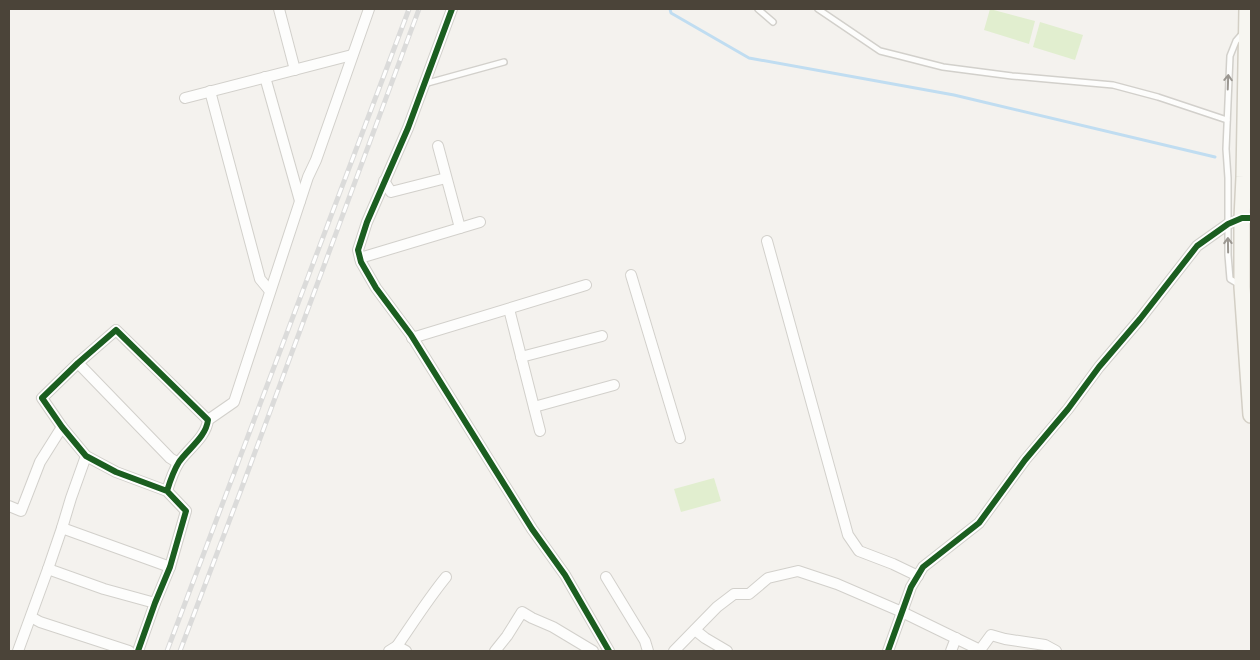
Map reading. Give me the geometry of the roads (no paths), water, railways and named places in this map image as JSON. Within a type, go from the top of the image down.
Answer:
[{"type":"street","points":[[279,9],[294,70]]},
{"type":"street","points":[[208,420],[234,402],[300,201],[369,9]]},
{"type":"street","points":[[452,9],[408,128],[367,222],[358,250],[361,262],[376,288],[412,338],[532,529],[564,575],[609,651]]},
{"type":"street","points":[[1247,9],[1244,168],[1240,220],[1242,287],[1251,415]]},
{"type":"street","points":[[185,98],[352,55]]},
{"type":"street","points":[[265,77],[300,201]]},
{"type":"street","points":[[210,91],[260,279],[270,291]]},
{"type":"street","points":[[438,146],[460,228]]},
{"type":"street","points":[[384,181],[391,192],[446,178]]},
{"type":"street","points":[[888,651],[911,586],[923,567],[979,523],[1025,460],[1068,409],[1099,367],[1140,319],[1197,246],[1240,220]]},
{"type":"street","points":[[360,258],[480,222]]},
{"type":"street","points":[[767,241],[848,535],[859,550],[918,576]]},
{"type":"street","points":[[630,276],[680,438]]},
{"type":"street","points":[[412,338],[586,285]]},
{"type":"street","points":[[509,309],[540,431]]},
{"type":"street","points":[[138,651],[170,566],[186,511],[167,491],[116,472],[86,456],[62,427],[42,398],[116,330],[208,420],[208,426],[202,435],[178,463],[167,491]]},
{"type":"street","points":[[521,357],[602,336]]},
{"type":"street","points":[[78,364],[170,458],[178,463]]},
{"type":"street","points":[[534,407],[614,385]]},
{"type":"street","points":[[9,506],[21,511],[40,462],[62,427]]},
{"type":"street","points":[[18,651],[86,456]]},
{"type":"street","points":[[62,528],[170,566]]},
{"type":"street","points":[[48,569],[104,589],[155,602]]},
{"type":"street","points":[[674,651],[717,607],[734,594],[749,594],[768,578],[798,571],[838,584],[902,612],[980,650],[991,635],[1045,645],[1056,651]]},
{"type":"street","points":[[398,650],[431,595],[446,577]]},
{"type":"street","points":[[606,577],[645,641],[648,651]]},
{"type":"street","points":[[494,651],[507,636],[522,612],[553,627],[593,651]]},
{"type":"street","points":[[31,617],[40,622],[129,651]]},
{"type":"street","points":[[695,630],[726,651]]},
{"type":"street","points":[[951,651],[956,638]]},
{"type":"lane","points":[[758,9],[773,22]]},
{"type":"lane","points":[[818,9],[880,51],[943,67],[1012,76],[1113,85],[1158,97],[1227,120]]},
{"type":"lane","points":[[1240,220],[1228,178],[1226,149],[1230,56],[1236,41],[1246,30]]},
{"type":"lane","points":[[424,84],[504,62]]},
{"type":"waterway","points":[[670,9],[671,13],[749,58],[954,95],[1215,157]]},
{"type":"railway","points":[[167,651],[409,9]]},
{"type":"railway","points":[[180,651],[419,9]]}]
